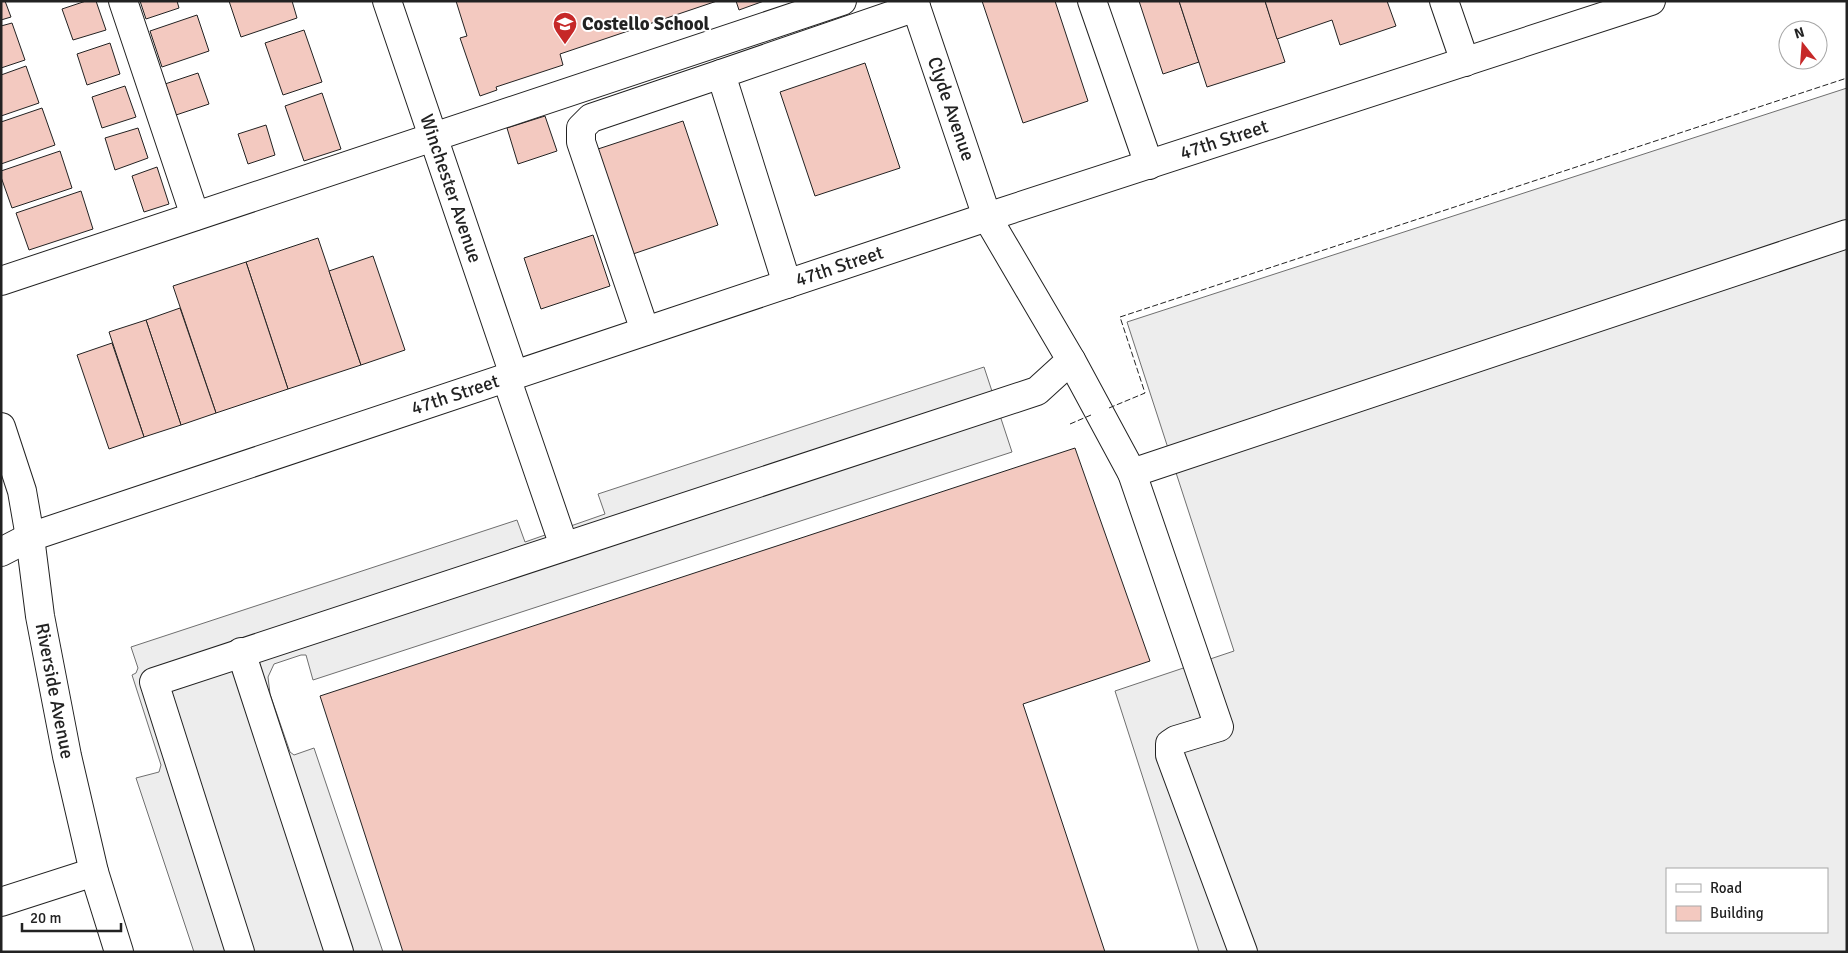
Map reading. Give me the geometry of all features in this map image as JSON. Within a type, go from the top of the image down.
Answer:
[{"type":"main road","points":[[123,1],[194,216]]},
{"type":"main road","name":"Winchester Avenue","points":[[387,1],[433,137],[564,546]]},
{"type":"main road","points":[[1,281],[842,1]]},
{"type":"main road","points":[[1092,1],[1149,165]]},
{"type":"main road","points":[[1444,1],[1465,62]]},
{"type":"main road","name":"47th Street","points":[[1,552],[30,537],[510,376],[988,217],[1651,1]]},
{"type":"main road","points":[[645,331],[581,142],[581,128],[591,118],[721,74],[915,4]]},
{"type":"main road","name":"Clyde Avenue","points":[[915,4],[988,217],[1071,360],[1132,473],[1219,727],[1176,740],[1170,744],[1170,755],[1243,952]]},
{"type":"main road","points":[[721,74],[788,284]]},
{"type":"main road","points":[[1132,473],[1847,234]]},
{"type":"main road","points":[[240,952],[154,682],[1037,391],[1071,360]]},
{"type":"main road","name":"Riverside Avenue","points":[[2,429],[22,491],[42,625],[68,756],[94,872],[119,952]]},
{"type":"main road","name":"47th Street","points":[[1,541],[30,537]]},
{"type":"main road","points":[[241,652],[339,952]]},
{"type":"main road","points":[[1,902],[94,872]]},
{"type":"shaded area","points":[[1847,88],[1847,952],[1199,952],[1115,691],[1234,651],[1127,322]]},
{"type":"shaded area","points":[[984,367],[1012,452],[313,680],[306,655],[274,664],[268,677],[270,694],[290,752],[294,755],[314,748],[383,952],[194,952],[136,778],[159,772],[161,765],[132,675],[136,673],[138,668],[131,647],[517,520],[525,542],[605,514],[598,494]]},
{"type":"building","points":[[1,1],[5,1],[11,17],[1,20]]},
{"type":"building","points":[[86,1],[96,1],[106,30],[73,40],[62,9]]},
{"type":"building","points":[[140,1],[177,1],[179,8],[146,19]]},
{"type":"building","points":[[229,1],[292,1],[297,18],[241,37]]},
{"type":"building","points":[[456,1],[717,1],[560,54],[563,65],[496,87],[497,90],[480,96],[460,38],[467,36]]},
{"type":"building","points":[[736,1],[764,1],[739,10]]},
{"type":"building","points":[[982,1],[1055,1],[1088,101],[1023,123]]},
{"type":"building","points":[[1139,1],[1179,1],[1199,62],[1163,74]]},
{"type":"building","points":[[1179,1],[1265,1],[1285,62],[1207,87]]},
{"type":"building","points":[[1265,1],[1387,1],[1396,26],[1340,45],[1332,20],[1277,39]]},
{"type":"building","points":[[197,15],[209,51],[162,67],[150,31]]},
{"type":"building","points":[[12,23],[25,60],[1,68],[1,26]]},
{"type":"building","points":[[304,30],[322,82],[283,95],[265,43]]},
{"type":"building","points":[[110,43],[120,74],[87,85],[77,54]]},
{"type":"building","points":[[865,63],[900,168],[815,196],[780,92]]},
{"type":"building","points":[[26,66],[39,103],[1,116],[1,75]]},
{"type":"building","points":[[198,73],[209,104],[176,115],[165,84]]},
{"type":"building","points":[[125,86],[136,117],[102,128],[92,97]]},
{"type":"building","points":[[322,93],[341,149],[304,161],[285,106]]},
{"type":"building","points":[[42,108],[55,145],[1,164],[1,122]]},
{"type":"building","points":[[545,116],[557,151],[518,164],[507,128]]},
{"type":"building","points":[[683,121],[718,225],[633,254],[598,149]]},
{"type":"building","points":[[266,125],[275,155],[248,164],[238,134]]},
{"type":"building","points":[[138,128],[148,158],[115,170],[105,138]]},
{"type":"building","points":[[60,151],[72,188],[12,208],[1,177],[1,171]]},
{"type":"building","points":[[157,167],[169,204],[144,212],[132,176]]},
{"type":"building","points":[[81,191],[93,229],[29,250],[16,213]]},
{"type":"building","points":[[593,235],[610,286],[541,309],[524,258]]},
{"type":"building","points":[[318,238],[361,365],[288,389],[246,262]]},
{"type":"building","points":[[373,256],[405,350],[361,365],[329,271]]},
{"type":"building","points":[[246,262],[288,389],[216,413],[173,286]]},
{"type":"building","points":[[180,308],[216,413],[181,425],[146,320]]},
{"type":"building","points":[[146,320],[181,425],[144,437],[109,332]]},
{"type":"building","points":[[112,343],[144,437],[109,449],[77,355]]},
{"type":"building","points":[[1075,448],[1150,661],[1023,704],[1105,952],[403,952],[320,696]]},
{"type":"fence","points":[[1109,408],[1145,393],[1120,317],[1847,78]]},
{"type":"fence","points":[[1070,424],[1091,415]]},
{"type":"place","name":"Costello School","points":[[565,45]]}]
